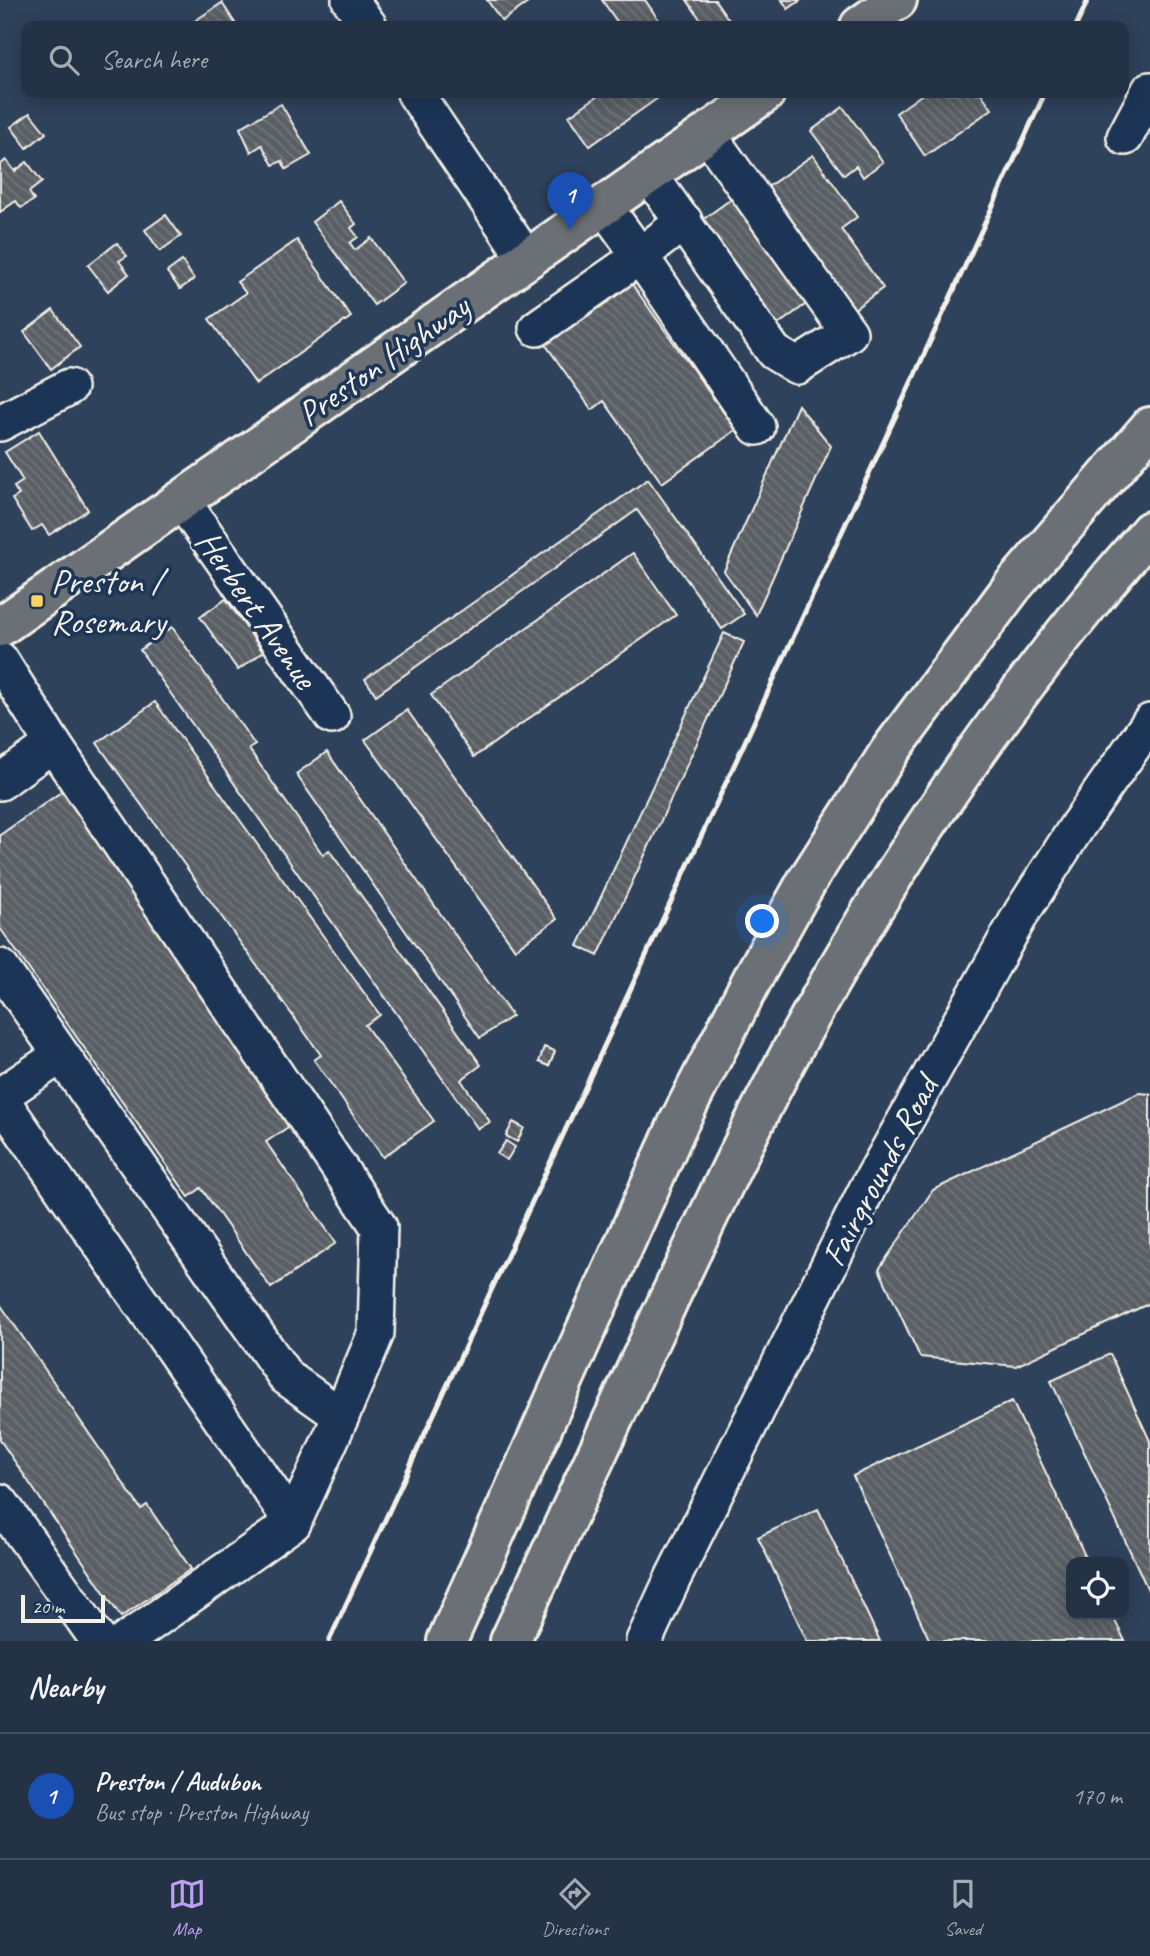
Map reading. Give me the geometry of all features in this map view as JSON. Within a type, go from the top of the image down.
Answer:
[{"type":"main road","points":[[867,21],[897,0]]},
{"type":"main road","name":"Preston Highway","points":[[1,633],[182,501],[758,98]]},
{"type":"main road","points":[[447,1641],[678,1124],[755,974],[807,881],[890,751],[1012,587],[1150,427]]},
{"type":"main road","points":[[510,1641],[739,1151],[847,952],[937,810],[1016,699],[1150,531]]},
{"type":"street","points":[[350,0],[365,21]]},
{"type":"street","points":[[1125,137],[1150,90]]},
{"type":"street","points":[[418,98],[527,260]]},
{"type":"street","points":[[649,174],[774,352],[797,366],[849,333],[707,133]]},
{"type":"street","points":[[604,206],[757,427]]},
{"type":"street","points":[[537,328],[640,256],[684,221]]},
{"type":"street","points":[[0,423],[69,387]]},
{"type":"street","name":"Herbert Avenue","points":[[182,501],[332,716]]},
{"type":"street","points":[[1,633],[53,744],[379,1227],[376,1333],[293,1523],[125,1641]]},
{"type":"street","name":"Fairgrounds Road","points":[[644,1641],[868,1187],[1022,912],[1078,825],[1150,722]]},
{"type":"street","points":[[0,782],[53,744]]},
{"type":"street","points":[[0,967],[286,1377],[341,1416]]},
{"type":"street","points":[[61,1055],[0,1097],[293,1523]]},
{"type":"street","points":[[0,1502],[99,1641]]},
{"type":"building","points":[[487,0],[532,0],[502,21]]},
{"type":"building","points":[[602,0],[645,0],[660,21],[617,21]]},
{"type":"building","points":[[687,0],[715,0],[730,21],[702,21]]},
{"type":"building","points":[[782,0],[801,0],[788,9]]},
{"type":"building","points":[[222,3],[234,21],[195,21]]},
{"type":"building","points":[[595,98],[658,98],[590,146],[569,116]]},
{"type":"building","points":[[917,98],[984,98],[992,109],[925,156],[896,113]]},
{"type":"building","points":[[281,104],[311,155],[286,169],[282,161],[273,165],[262,145],[251,152],[240,128]]},
{"type":"building","points":[[843,107],[883,162],[863,177],[856,166],[844,175],[811,131]]},
{"type":"building","points":[[30,113],[46,133],[27,148],[11,127]]},
{"type":"building","points":[[813,155],[857,217],[841,229],[883,288],[853,310],[766,188]]},
{"type":"building","points":[[6,160],[15,171],[27,162],[42,182],[29,192],[34,200],[21,208],[16,201],[0,212],[0,165]]},
{"type":"building","points":[[741,192],[816,297],[773,328],[698,223]]},
{"type":"building","points":[[339,201],[356,224],[351,228],[358,237],[350,243],[355,250],[371,238],[404,283],[374,305],[312,222]]},
{"type":"building","points":[[166,215],[181,236],[160,251],[145,230]]},
{"type":"building","points":[[297,240],[351,317],[256,384],[209,319],[246,293],[237,282]]},
{"type":"building","points":[[117,243],[127,256],[119,261],[129,274],[108,291],[88,265]]},
{"type":"building","points":[[182,261],[194,279],[180,289],[167,272]]},
{"type":"building","points":[[629,280],[736,430],[662,483],[604,401],[592,410],[543,341]]},
{"type":"building","points":[[53,310],[80,347],[51,369],[24,332]]},
{"type":"building","points":[[798,405],[831,446],[756,615],[724,571]]},
{"type":"building","points":[[39,431],[88,510],[49,535],[42,525],[32,531],[12,499],[19,495],[14,487],[23,481],[5,452]]},
{"type":"building","points":[[648,479],[744,614],[722,629],[637,510],[376,695],[365,679]]},
{"type":"building","points":[[633,553],[676,615],[474,757],[431,695]]},
{"type":"building","points":[[226,599],[263,652],[238,670],[200,617]]},
{"type":"building","points":[[172,627],[255,745],[249,749],[323,855],[329,850],[481,1065],[461,1080],[490,1122],[478,1129],[140,650]]},
{"type":"building","points":[[724,633],[744,642],[598,956],[578,946]]},
{"type":"building","points":[[155,702],[380,1015],[365,1025],[434,1121],[383,1157],[314,1060],[321,1055],[97,743]]},
{"type":"building","points":[[407,710],[557,919],[515,949],[365,740]]},
{"type":"building","points":[[327,752],[512,1016],[480,1038],[296,774]]},
{"type":"building","points":[[64,790],[297,1121],[266,1142],[336,1243],[271,1288],[201,1188],[189,1197],[0,928],[0,835]]},
{"type":"building","points":[[544,1047],[555,1051],[549,1066],[539,1062]]},
{"type":"building","points":[[1139,1093],[1150,1094],[1150,1303],[1016,1366],[920,1357],[879,1269],[933,1190]]},
{"type":"building","points":[[513,1122],[524,1128],[517,1142],[506,1136]]},
{"type":"building","points":[[506,1141],[515,1147],[507,1160],[497,1154]]},
{"type":"building","points":[[0,1304],[141,1509],[147,1505],[191,1569],[121,1617],[0,1440]]},
{"type":"building","points":[[1110,1354],[1150,1441],[1150,1594],[1051,1381]]},
{"type":"building","points":[[1012,1401],[1086,1557],[1066,1557],[1066,1620],[1114,1620],[1125,1641],[930,1641],[853,1476]]},
{"type":"building","points":[[818,1509],[880,1641],[807,1641],[758,1537]]},
{"type":"railway","points":[[1078,21],[1088,0]]},
{"type":"railway","points":[[329,1641],[1043,98]]},
{"type":"place","name":"Preston / Audubon","points":[[570,230]]},
{"type":"place","name":"Preston / Rosemary","points":[[37,601]]}]
